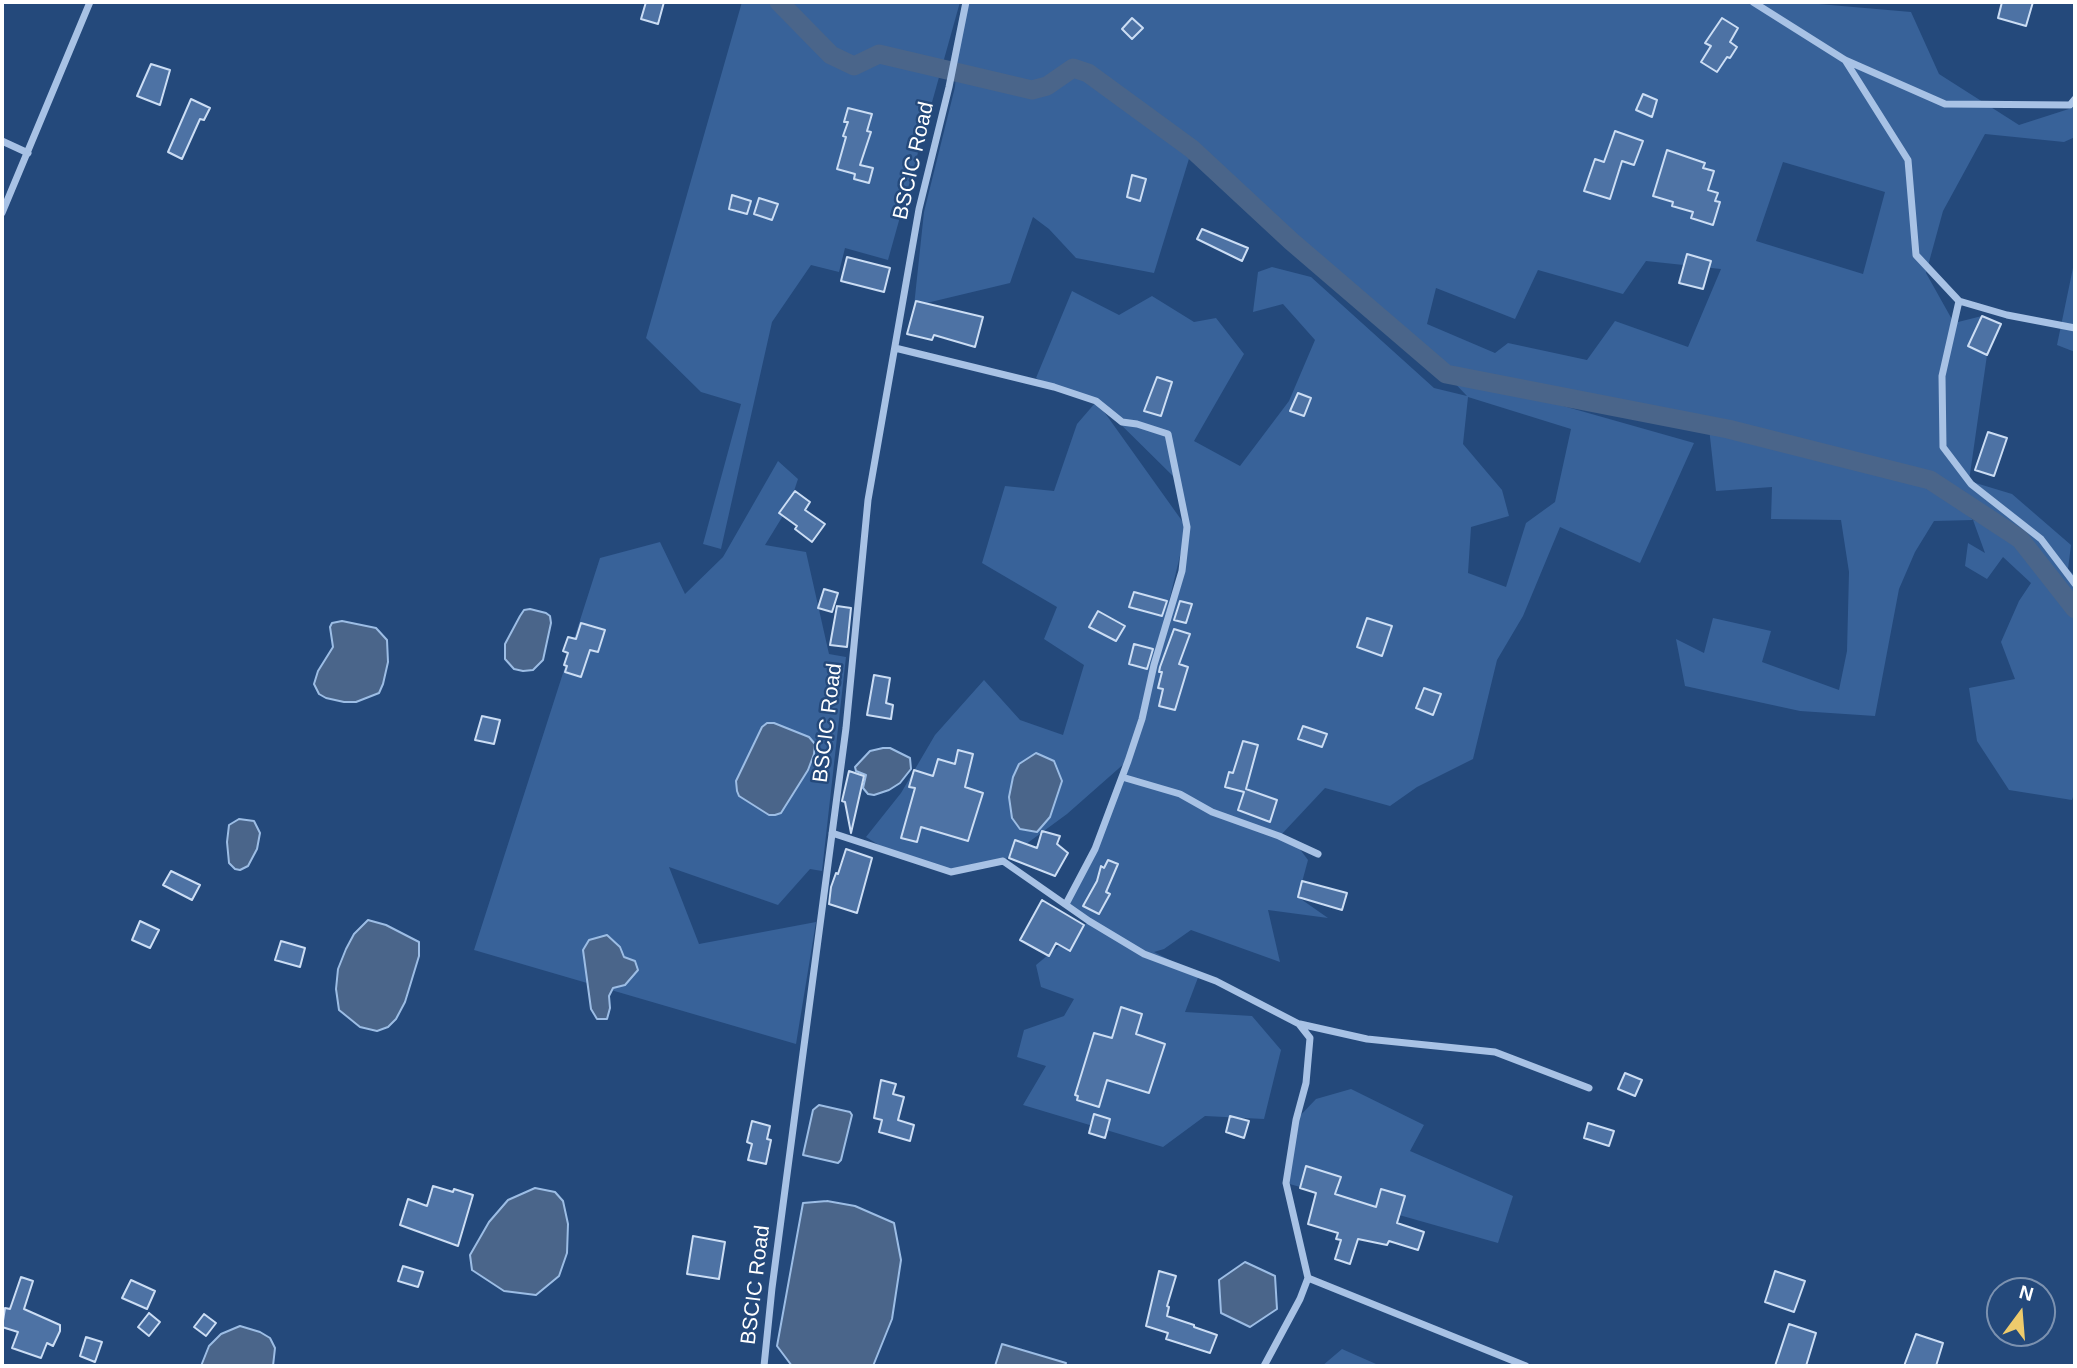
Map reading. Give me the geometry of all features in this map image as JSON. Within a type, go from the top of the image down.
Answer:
[{"type":"street","points":[[2,213],[90,2]]},
{"type":"street","name":"BSCIC Road","points":[[764,1366],[846,728],[868,499],[919,209],[949,87],[966,2]]},
{"type":"street","points":[[1753,2],[1845,60],[1945,104],[2070,105],[2075,100]]},
{"type":"street","points":[[1845,60],[1908,160],[1916,255],[1959,301],[2007,315],[2075,328]]},
{"type":"street","points":[[2,141],[28,153]]},
{"type":"street","points":[[1959,301],[1942,376],[1943,447],[1971,484],[2041,539],[2075,584]]},
{"type":"street","points":[[895,348],[1054,387],[1096,401],[1122,422],[1168,434],[1187,527],[1182,571],[1154,665],[1142,719],[1122,777],[1095,849],[1066,904]]},
{"type":"street","points":[[1122,777],[1180,794],[1212,812],[1279,836],[1318,855]]},
{"type":"street","points":[[832,833],[951,872],[1003,861],[1090,921],[1144,954],[1216,981],[1299,1024],[1367,1038],[1495,1052],[1589,1088]]},
{"type":"street","points":[[1264,1366],[1300,1299],[1308,1278],[1286,1183],[1296,1120],[1306,1083],[1310,1038],[1299,1024]]},
{"type":"street","points":[[1308,1278],[1526,1366]]},
{"type":"shaded area","points":[[742,2],[960,2],[888,260],[845,248],[839,272],[811,265],[772,322],[721,549],[703,544],[741,404],[701,392],[646,338]]},
{"type":"shaded area","points":[[966,2],[1796,2],[1911,12],[1939,74],[2019,125],[2075,107],[2075,137],[2064,142],[1985,134],[1943,211],[1926,273],[1954,323],[1982,316],[1968,346],[1987,355],[1969,481],[2012,494],[2071,545],[2068,569],[2075,576],[2075,791],[2072,800],[2009,790],[1977,741],[1969,688],[2015,679],[2001,642],[2019,601],[2031,583],[2003,557],[1987,579],[1965,566],[1968,543],[1985,553],[1973,520],[1934,521],[1915,552],[1899,589],[1875,716],[1800,711],[1685,686],[1676,639],[1704,653],[1713,618],[1771,631],[1762,662],[1839,690],[1847,651],[1849,572],[1841,520],[1771,519],[1772,487],[1716,491],[1709,428],[1461,377],[1694,443],[1640,563],[1560,527],[1523,616],[1497,660],[1473,759],[1417,787],[1390,806],[1325,788],[1280,836],[1296,844],[1308,860],[1298,897],[1328,918],[1268,910],[1280,962],[1191,930],[1164,949],[1154,952],[1199,975],[1185,1012],[1252,1016],[1281,1050],[1264,1119],[1205,1116],[1163,1147],[1023,1105],[1046,1066],[1017,1057],[1024,1030],[1064,1016],[1074,999],[1041,987],[1036,965],[1089,921],[1066,904],[1090,857],[1126,762],[1067,814],[1003,861],[951,872],[901,859],[866,837],[901,793],[935,735],[984,680],[1020,720],[1063,735],[1084,665],[1044,639],[1057,607],[982,563],[1005,486],[1054,491],[1077,424],[1096,402],[1036,378],[1072,291],[1119,315],[1152,296],[1194,322],[1216,318],[1244,354],[1194,441],[1240,466],[1289,401],[1315,340],[1283,304],[1253,312],[1258,272],[1272,267],[1311,277],[1434,388],[1467,396],[1446,374],[1291,241],[1192,149],[1154,273],[1076,258],[1049,229],[1033,217],[1010,283],[914,306],[924,212],[955,87],[958,47]],"holes":[[[1783,162],[1885,192],[1863,274],[1756,241]],[[1646,261],[1721,269],[1688,347],[1615,321],[1587,360],[1508,343],[1495,353],[1427,324],[1436,288],[1515,319],[1538,270],[1623,294]],[[1468,397],[1571,429],[1555,502],[1526,523],[1506,587],[1468,573],[1471,527],[1509,516],[1502,490],[1463,444]],[[1101,405],[1178,481],[1185,525],[1100,406]],[[1935,483],[2016,536],[1973,520]],[[1185,535],[1182,571],[1158,647]]]},
{"type":"shaded area","points":[[2075,263],[2075,352],[2057,345]]},
{"type":"shaded area","points":[[778,461],[798,479],[789,506],[765,545],[806,552],[829,654],[846,657],[822,871],[810,869],[778,905],[669,867],[699,944],[816,922],[796,1044],[474,950],[600,558],[660,542],[685,594],[723,557]]},
{"type":"shaded area","points":[[524,610],[546,613],[550,616],[551,623],[543,660],[533,670],[523,671],[514,669],[505,659],[505,644]]},
{"type":"shaded area","points":[[342,621],[376,628],[387,640],[388,662],[379,693],[356,702],[326,698],[319,694],[314,684],[318,671],[333,647],[330,627],[332,623]]},
{"type":"shaded area","points":[[767,723],[774,723],[809,737],[815,744],[808,770],[781,813],[775,815],[769,815],[739,796],[736,781],[762,727]]},
{"type":"shaded area","points":[[890,748],[910,758],[911,769],[900,783],[889,790],[874,795],[868,794],[863,788],[866,775],[856,771],[855,767],[870,751]]},
{"type":"shaded area","points":[[1036,753],[1054,761],[1062,781],[1050,817],[1037,832],[1020,829],[1012,818],[1009,797],[1019,764]]},
{"type":"shaded area","points":[[239,819],[254,821],[260,833],[257,849],[248,866],[240,870],[229,863],[227,842],[229,825]]},
{"type":"shaded area","points":[[368,920],[386,925],[419,942],[419,956],[405,1002],[396,1019],[388,1027],[377,1031],[360,1027],[339,1010],[336,989],[338,969],[346,949],[354,934]]},
{"type":"shaded area","points":[[607,935],[620,947],[624,957],[635,961],[638,970],[625,985],[613,988],[609,996],[607,1019],[597,1019],[591,1009],[583,950],[589,940]]},
{"type":"shaded area","points":[[1351,1089],[1424,1125],[1410,1151],[1513,1196],[1498,1243],[1286,1183],[1296,1120],[1316,1099]]},
{"type":"shaded area","points":[[819,1105],[850,1112],[852,1115],[838,1163],[803,1155],[813,1110]]},
{"type":"shaded area","points":[[535,1188],[555,1192],[563,1201],[568,1224],[567,1253],[559,1276],[536,1295],[504,1291],[472,1270],[470,1255],[489,1222],[508,1200]]},
{"type":"shaded area","points":[[827,1201],[855,1206],[894,1223],[901,1260],[892,1319],[873,1366],[792,1366],[777,1346],[803,1203]]},
{"type":"shaded area","points":[[1245,1262],[1275,1276],[1277,1309],[1250,1327],[1221,1313],[1219,1280]]},
{"type":"shaded area","points":[[240,1326],[270,1338],[275,1348],[273,1366],[201,1366],[209,1346],[221,1334]]},
{"type":"shaded area","points":[[1002,1344],[1066,1363],[1065,1366],[995,1366]]},
{"type":"shaded area","points":[[1342,1349],[1376,1364],[1377,1366],[1322,1366]]},
{"type":"building","points":[[646,2],[664,2],[658,24],[641,19]]},
{"type":"building","points":[[2002,2],[2033,2],[2026,26],[1998,18]]},
{"type":"building","points":[[1132,18],[1143,28],[1132,39],[1122,29]]},
{"type":"building","points":[[1722,18],[1738,28],[1730,42],[1737,47],[1717,72],[1701,62],[1711,46],[1705,43]]},
{"type":"building","points":[[151,64],[170,70],[160,105],[137,96]]},
{"type":"building","points":[[1643,94],[1657,100],[1652,117],[1636,110]]},
{"type":"building","points":[[191,99],[210,108],[204,120],[200,119],[182,159],[168,152]]},
{"type":"building","points":[[848,108],[872,114],[867,131],[871,132],[860,165],[873,168],[869,183],[854,179],[855,174],[837,169],[846,137],[843,136],[848,122],[844,122]]},
{"type":"building","points":[[1615,131],[1643,141],[1634,165],[1622,161],[1610,199],[1584,191],[1595,159],[1604,162]]},
{"type":"building","points":[[1667,150],[1705,163],[1703,168],[1714,171],[1708,190],[1718,193],[1715,201],[1720,202],[1713,225],[1691,218],[1693,212],[1672,206],[1673,202],[1653,196]]},
{"type":"building","points":[[1132,175],[1146,179],[1140,201],[1127,197]]},
{"type":"building","points":[[732,195],[751,201],[747,214],[729,209]]},
{"type":"building","points":[[759,198],[778,204],[772,220],[754,214]]},
{"type":"building","points":[[1202,229],[1248,248],[1242,261],[1197,239]]},
{"type":"building","points":[[1687,254],[1711,261],[1703,289],[1679,283]]},
{"type":"building","points":[[847,257],[890,268],[884,292],[841,281]]},
{"type":"building","points":[[916,301],[983,317],[975,347],[934,335],[932,340],[907,334]]},
{"type":"building","points":[[1982,316],[2001,324],[1987,355],[1968,346]]},
{"type":"building","points":[[1157,377],[1172,382],[1161,416],[1144,411]]},
{"type":"building","points":[[1298,393],[1311,398],[1304,416],[1290,411]]},
{"type":"building","points":[[1988,432],[2007,438],[1994,476],[1975,470]]},
{"type":"building","points":[[795,491],[810,502],[805,510],[825,524],[812,542],[795,529],[797,526],[779,513]]},
{"type":"building","points":[[824,589],[838,593],[832,612],[818,608]]},
{"type":"building","points":[[1134,592],[1167,601],[1162,616],[1129,607]]},
{"type":"building","points":[[1180,601],[1192,604],[1186,623],[1174,620]]},
{"type":"building","points":[[837,606],[851,608],[847,647],[830,645]]},
{"type":"building","points":[[1098,611],[1125,626],[1116,641],[1089,627]]},
{"type":"building","points":[[1367,618],[1392,626],[1382,656],[1357,647]]},
{"type":"building","points":[[581,623],[605,630],[598,652],[590,650],[581,677],[565,672],[568,653],[563,651],[568,637],[576,639]]},
{"type":"building","points":[[1174,629],[1190,634],[1179,664],[1188,667],[1175,710],[1159,706],[1163,689],[1158,688],[1162,672],[1159,672],[1160,667]]},
{"type":"building","points":[[1134,644],[1153,649],[1147,669],[1129,664]]},
{"type":"building","points":[[874,675],[890,678],[886,703],[893,705],[891,719],[867,715]]},
{"type":"building","points":[[1424,688],[1441,694],[1433,715],[1416,708]]},
{"type":"building","points":[[482,716],[500,720],[494,744],[475,740]]},
{"type":"building","points":[[1303,726],[1327,734],[1322,747],[1298,739]]},
{"type":"building","points":[[1243,741],[1258,745],[1246,789],[1277,800],[1270,822],[1238,810],[1244,792],[1225,787],[1229,772],[1233,773]]},
{"type":"building","points":[[958,750],[973,754],[965,787],[983,793],[968,841],[921,827],[917,842],[901,838],[915,788],[909,787],[914,770],[933,776],[938,759],[955,764]]},
{"type":"building","points":[[849,771],[864,776],[851,833],[845,802],[842,801]]},
{"type":"building","points":[[1042,831],[1060,836],[1057,844],[1068,853],[1055,876],[1009,858],[1015,840],[1037,848]]},
{"type":"building","points":[[846,849],[872,858],[857,913],[829,904],[831,887]]},
{"type":"building","points":[[1108,860],[1118,864],[1106,892],[1110,894],[1099,914],[1083,906],[1097,881],[1101,866],[1104,868]]},
{"type":"building","points":[[171,871],[200,885],[192,900],[163,885]]},
{"type":"building","points":[[1302,881],[1347,893],[1342,910],[1298,897]]},
{"type":"building","points":[[1042,900],[1084,925],[1070,951],[1056,943],[1049,956],[1020,940]]},
{"type":"building","points":[[140,921],[159,930],[150,948],[132,940]]},
{"type":"building","points":[[281,941],[305,948],[300,967],[275,960]]},
{"type":"building","points":[[1121,1007],[1142,1014],[1136,1034],[1165,1044],[1149,1093],[1107,1080],[1099,1107],[1077,1100],[1078,1096],[1075,1095],[1094,1033],[1112,1038]]},
{"type":"building","points":[[1625,1073],[1642,1080],[1635,1096],[1618,1089]]},
{"type":"building","points":[[881,1080],[896,1084],[893,1094],[904,1097],[898,1120],[914,1125],[910,1141],[879,1132],[882,1120],[874,1118]]},
{"type":"building","points":[[1094,1114],[1110,1119],[1105,1138],[1089,1133]]},
{"type":"building","points":[[1230,1116],[1249,1121],[1244,1138],[1226,1132]]},
{"type":"building","points":[[752,1121],[770,1126],[767,1139],[771,1140],[766,1164],[748,1160],[752,1144],[747,1142]]},
{"type":"building","points":[[1588,1123],[1614,1131],[1609,1146],[1584,1138]]},
{"type":"building","points":[[1306,1166],[1341,1177],[1335,1194],[1376,1207],[1381,1189],[1405,1196],[1397,1223],[1424,1232],[1418,1250],[1389,1241],[1387,1245],[1358,1239],[1350,1264],[1335,1259],[1341,1240],[1336,1239],[1338,1233],[1308,1224],[1316,1193],[1300,1188]]},
{"type":"building","points":[[433,1186],[473,1195],[458,1246],[400,1225],[408,1199],[427,1206]]},
{"type":"building","points":[[693,1236],[725,1242],[719,1279],[687,1274]]},
{"type":"building","points":[[403,1266],[423,1272],[418,1287],[398,1281]]},
{"type":"building","points":[[1159,1271],[1176,1276],[1167,1306],[1167,1316],[1217,1335],[1210,1353],[1166,1339],[1168,1333],[1146,1326]]},
{"type":"building","points":[[1775,1271],[1805,1281],[1794,1312],[1765,1302]]},
{"type":"building","points":[[21,1277],[33,1281],[24,1309],[60,1325],[53,1346],[47,1343],[41,1358],[12,1348],[18,1332],[2,1327],[5,1308],[10,1309]]},
{"type":"building","points":[[131,1280],[155,1291],[147,1309],[122,1298]]},
{"type":"building","points":[[149,1313],[160,1322],[149,1336],[138,1327]]},
{"type":"building","points":[[204,1314],[216,1323],[206,1336],[194,1327]]},
{"type":"building","points":[[1789,1324],[1816,1333],[1806,1366],[1775,1366]]},
{"type":"building","points":[[1916,1334],[1943,1343],[1936,1366],[1904,1366]]},
{"type":"building","points":[[86,1337],[102,1342],[95,1362],[80,1356]]},
{"type":"waterway","points":[[779,2],[831,55],[854,66],[879,54],[1032,90],[1047,86],[1073,68],[1088,73],[1192,149],[1291,241],[1446,374],[1728,429],[1930,480],[2020,539],[2075,609]]}]
